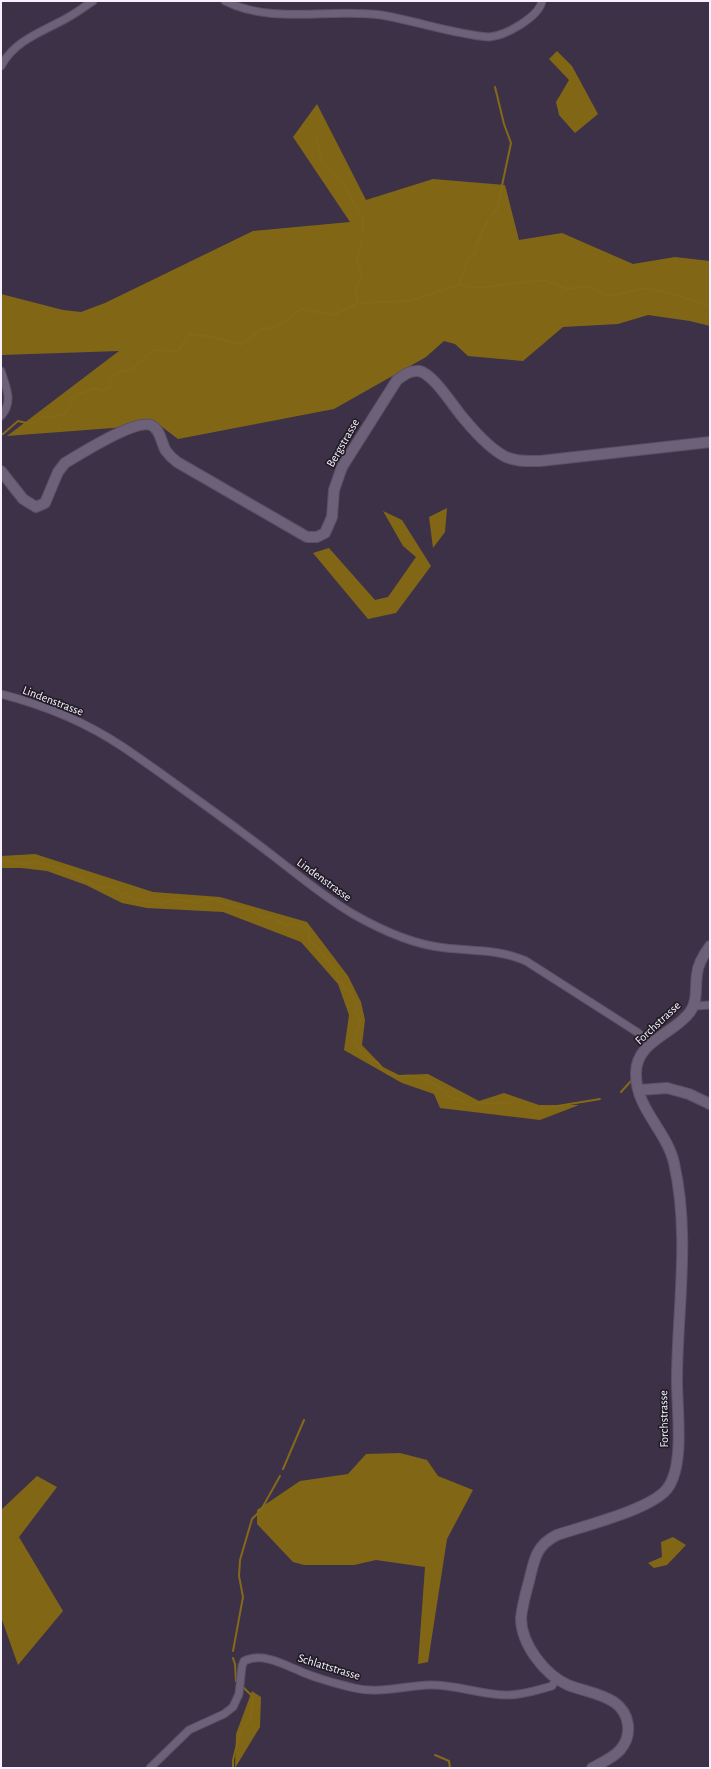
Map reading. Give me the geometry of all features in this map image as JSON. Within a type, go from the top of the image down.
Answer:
[{"type":"main road","name":"Bergstrasse","points":[[1,471],[23,500],[36,506],[45,503],[58,472],[65,464],[128,429],[142,424],[151,426],[159,433],[166,451],[177,462],[308,537],[317,537],[325,533],[332,518],[334,490],[342,467],[397,380],[409,372],[420,371],[435,381],[466,421],[486,441],[506,457],[520,461],[540,462],[710,442]]},
{"type":"main road","name":"Forchstrasse","points":[[592,1768],[620,1749],[628,1734],[627,1718],[620,1707],[610,1700],[556,1679],[545,1668],[525,1637],[522,1626],[522,1608],[538,1551],[546,1542],[557,1535],[634,1509],[654,1500],[668,1487],[675,1473],[677,1464],[677,1374],[683,1266],[678,1188],[672,1155],[667,1143],[646,1109],[639,1090],[636,1068],[641,1057],[651,1043],[687,1016],[694,1006],[698,969],[710,946]]},
{"type":"main road","points":[[639,1090],[667,1088],[689,1094],[710,1104]]},
{"type":"street","points":[[1,66],[12,50],[20,43],[67,18],[93,1]]},
{"type":"street","points":[[225,1],[248,10],[276,14],[345,13],[382,15],[489,37],[500,36],[533,16],[538,11],[542,1]]},
{"type":"street","points":[[1,371],[8,399],[8,405],[1,416]]},
{"type":"street","name":"Lindenstrasse","points":[[1,694],[53,710],[89,727],[122,746],[222,817],[332,900],[369,923],[406,939],[422,944],[445,948],[491,951],[514,956],[526,961],[637,1032],[651,1043]]},
{"type":"street","points":[[694,1006],[710,1006]]},
{"type":"street","name":"Schlattstrasse","points":[[150,1768],[189,1730],[224,1714],[233,1707],[239,1694],[242,1666],[248,1659],[271,1660],[313,1676],[355,1688],[381,1690],[430,1685],[507,1695],[552,1686],[556,1679]]},
{"type":"shaded area","points":[[557,51],[572,66],[598,114],[575,133],[559,115],[556,102],[569,80],[549,59]]},
{"type":"shaded area","points":[[317,104],[366,200],[433,179],[505,185],[519,240],[562,233],[633,264],[675,257],[710,261],[710,326],[690,321],[648,315],[618,324],[563,327],[523,361],[468,356],[455,344],[444,341],[426,357],[334,409],[178,439],[153,420],[126,427],[7,436],[119,351],[1,355],[1,294],[63,310],[81,312],[105,303],[253,231],[350,222],[293,137]]},
{"type":"shaded area","points":[[447,508],[445,532],[433,548],[429,517]]},
{"type":"shaded area","points":[[383,511],[402,520],[431,566],[396,613],[368,619],[313,553],[329,548],[375,600],[388,597],[416,557],[403,546]]},
{"type":"shaded area","points":[[35,854],[153,892],[220,897],[307,922],[348,976],[361,1002],[365,1020],[362,1045],[383,1067],[399,1075],[428,1074],[479,1101],[504,1093],[539,1105],[579,1105],[540,1120],[440,1108],[434,1094],[402,1083],[344,1050],[349,1015],[338,984],[301,942],[223,912],[147,908],[122,903],[86,885],[47,871],[21,868],[1,868],[1,856]]},
{"type":"shaded area","points":[[400,1453],[427,1460],[438,1476],[473,1490],[447,1539],[428,1662],[418,1664],[425,1567],[376,1560],[354,1565],[304,1565],[293,1562],[257,1524],[257,1510],[300,1481],[348,1474],[366,1454]]},
{"type":"shaded area","points":[[37,1476],[57,1487],[19,1537],[63,1611],[18,1665],[1,1617],[1,1510]]},
{"type":"shaded area","points":[[673,1537],[686,1545],[667,1565],[654,1568],[648,1563],[662,1557],[661,1542]]},
{"type":"shaded area","points":[[252,1691],[261,1697],[260,1727],[235,1768],[236,1734]]},
{"type":"waterway","points":[[491,216],[497,209],[511,143],[504,124],[495,87]]},
{"type":"waterway","points":[[316,137],[322,163],[344,185],[363,219],[363,233]]},
{"type":"waterway","points":[[459,285],[468,259],[475,254],[476,245],[488,221]]},
{"type":"waterway","points":[[358,303],[356,288],[362,275],[357,260],[362,240]]},
{"type":"waterway","points":[[1,434],[3,434],[18,421],[31,424],[44,416],[51,418],[66,413],[75,396],[95,388],[102,391],[110,387],[110,379],[119,371],[131,370],[154,350],[178,351],[189,334],[213,337],[241,345],[260,330],[278,326],[301,309],[333,315],[358,303],[409,301],[459,285],[478,288],[544,280],[567,289],[586,286],[609,296],[645,288],[673,294],[710,306]]},
{"type":"waterway","points":[[1,860],[22,864],[34,861],[56,867],[101,888],[112,887],[121,895],[126,892],[134,901],[142,899],[161,904],[174,899],[199,903],[210,898],[225,904],[251,908],[262,918],[271,917],[286,925],[297,924],[309,932],[309,941],[316,946],[337,972],[337,979],[344,985],[343,988],[349,990],[357,1004],[354,1012],[361,1019],[354,1039],[358,1047],[366,1056],[378,1063],[388,1074],[393,1076],[415,1076],[426,1080],[439,1087],[453,1099],[459,1099],[468,1105],[475,1103],[511,1103]]},
{"type":"waterway","points":[[621,1092],[631,1081]]},
{"type":"waterway","points":[[527,1111],[600,1099]]},
{"type":"waterway","points":[[283,1469],[304,1420]]},
{"type":"waterway","points":[[233,1651],[243,1597],[239,1576],[240,1560],[252,1519],[261,1510],[280,1476]]},
{"type":"waterway","points":[[233,1658],[235,1664],[236,1681]]},
{"type":"waterway","points":[[233,1768],[233,1760],[241,1729],[250,1720],[253,1697],[243,1687]]},
{"type":"waterway","points":[[435,1755],[449,1761],[450,1768]]}]
